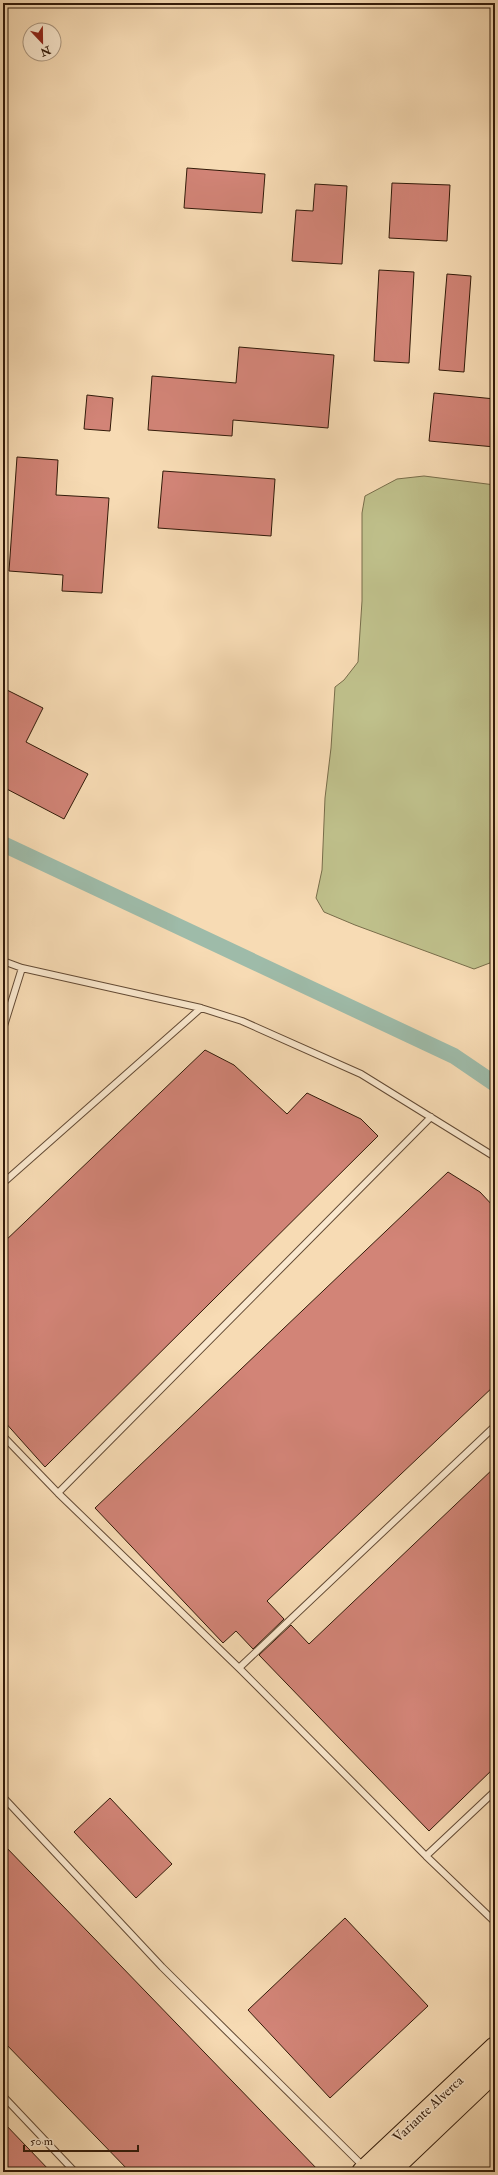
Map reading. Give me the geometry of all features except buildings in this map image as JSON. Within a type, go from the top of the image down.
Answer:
[{"type":"main road","name":"Variante Alverca","points":[[363,2170],[495,2047]]},
{"type":"main road","name":"Variante Alverca","points":[[389,2172],[495,2071]]},
{"type":"lane","points":[[3,961],[22,968],[200,1008],[242,1021],[361,1074],[495,1157]]},
{"type":"lane","points":[[3,1028],[22,968]]},
{"type":"lane","points":[[3,1183],[200,1008]]},
{"type":"lane","points":[[58,1493],[431,1117]]},
{"type":"lane","points":[[239,1668],[495,1426]]},
{"type":"lane","points":[[3,1436],[58,1493],[239,1668],[426,1856],[495,1922]]},
{"type":"lane","points":[[426,1856],[495,1791]]},
{"type":"lane","points":[[3,1797],[162,1967],[363,2170]]},
{"type":"lane","points":[[3,2096],[75,2172]]},
{"type":"green space","points":[[424,476],[495,485],[495,961],[474,969],[324,912],[316,898],[322,870],[325,798],[331,748],[335,687],[344,680],[358,662],[362,601],[362,513],[365,496],[397,479]]},
{"type":"waterway","points":[[3,844],[454,1056],[495,1084]]}]
